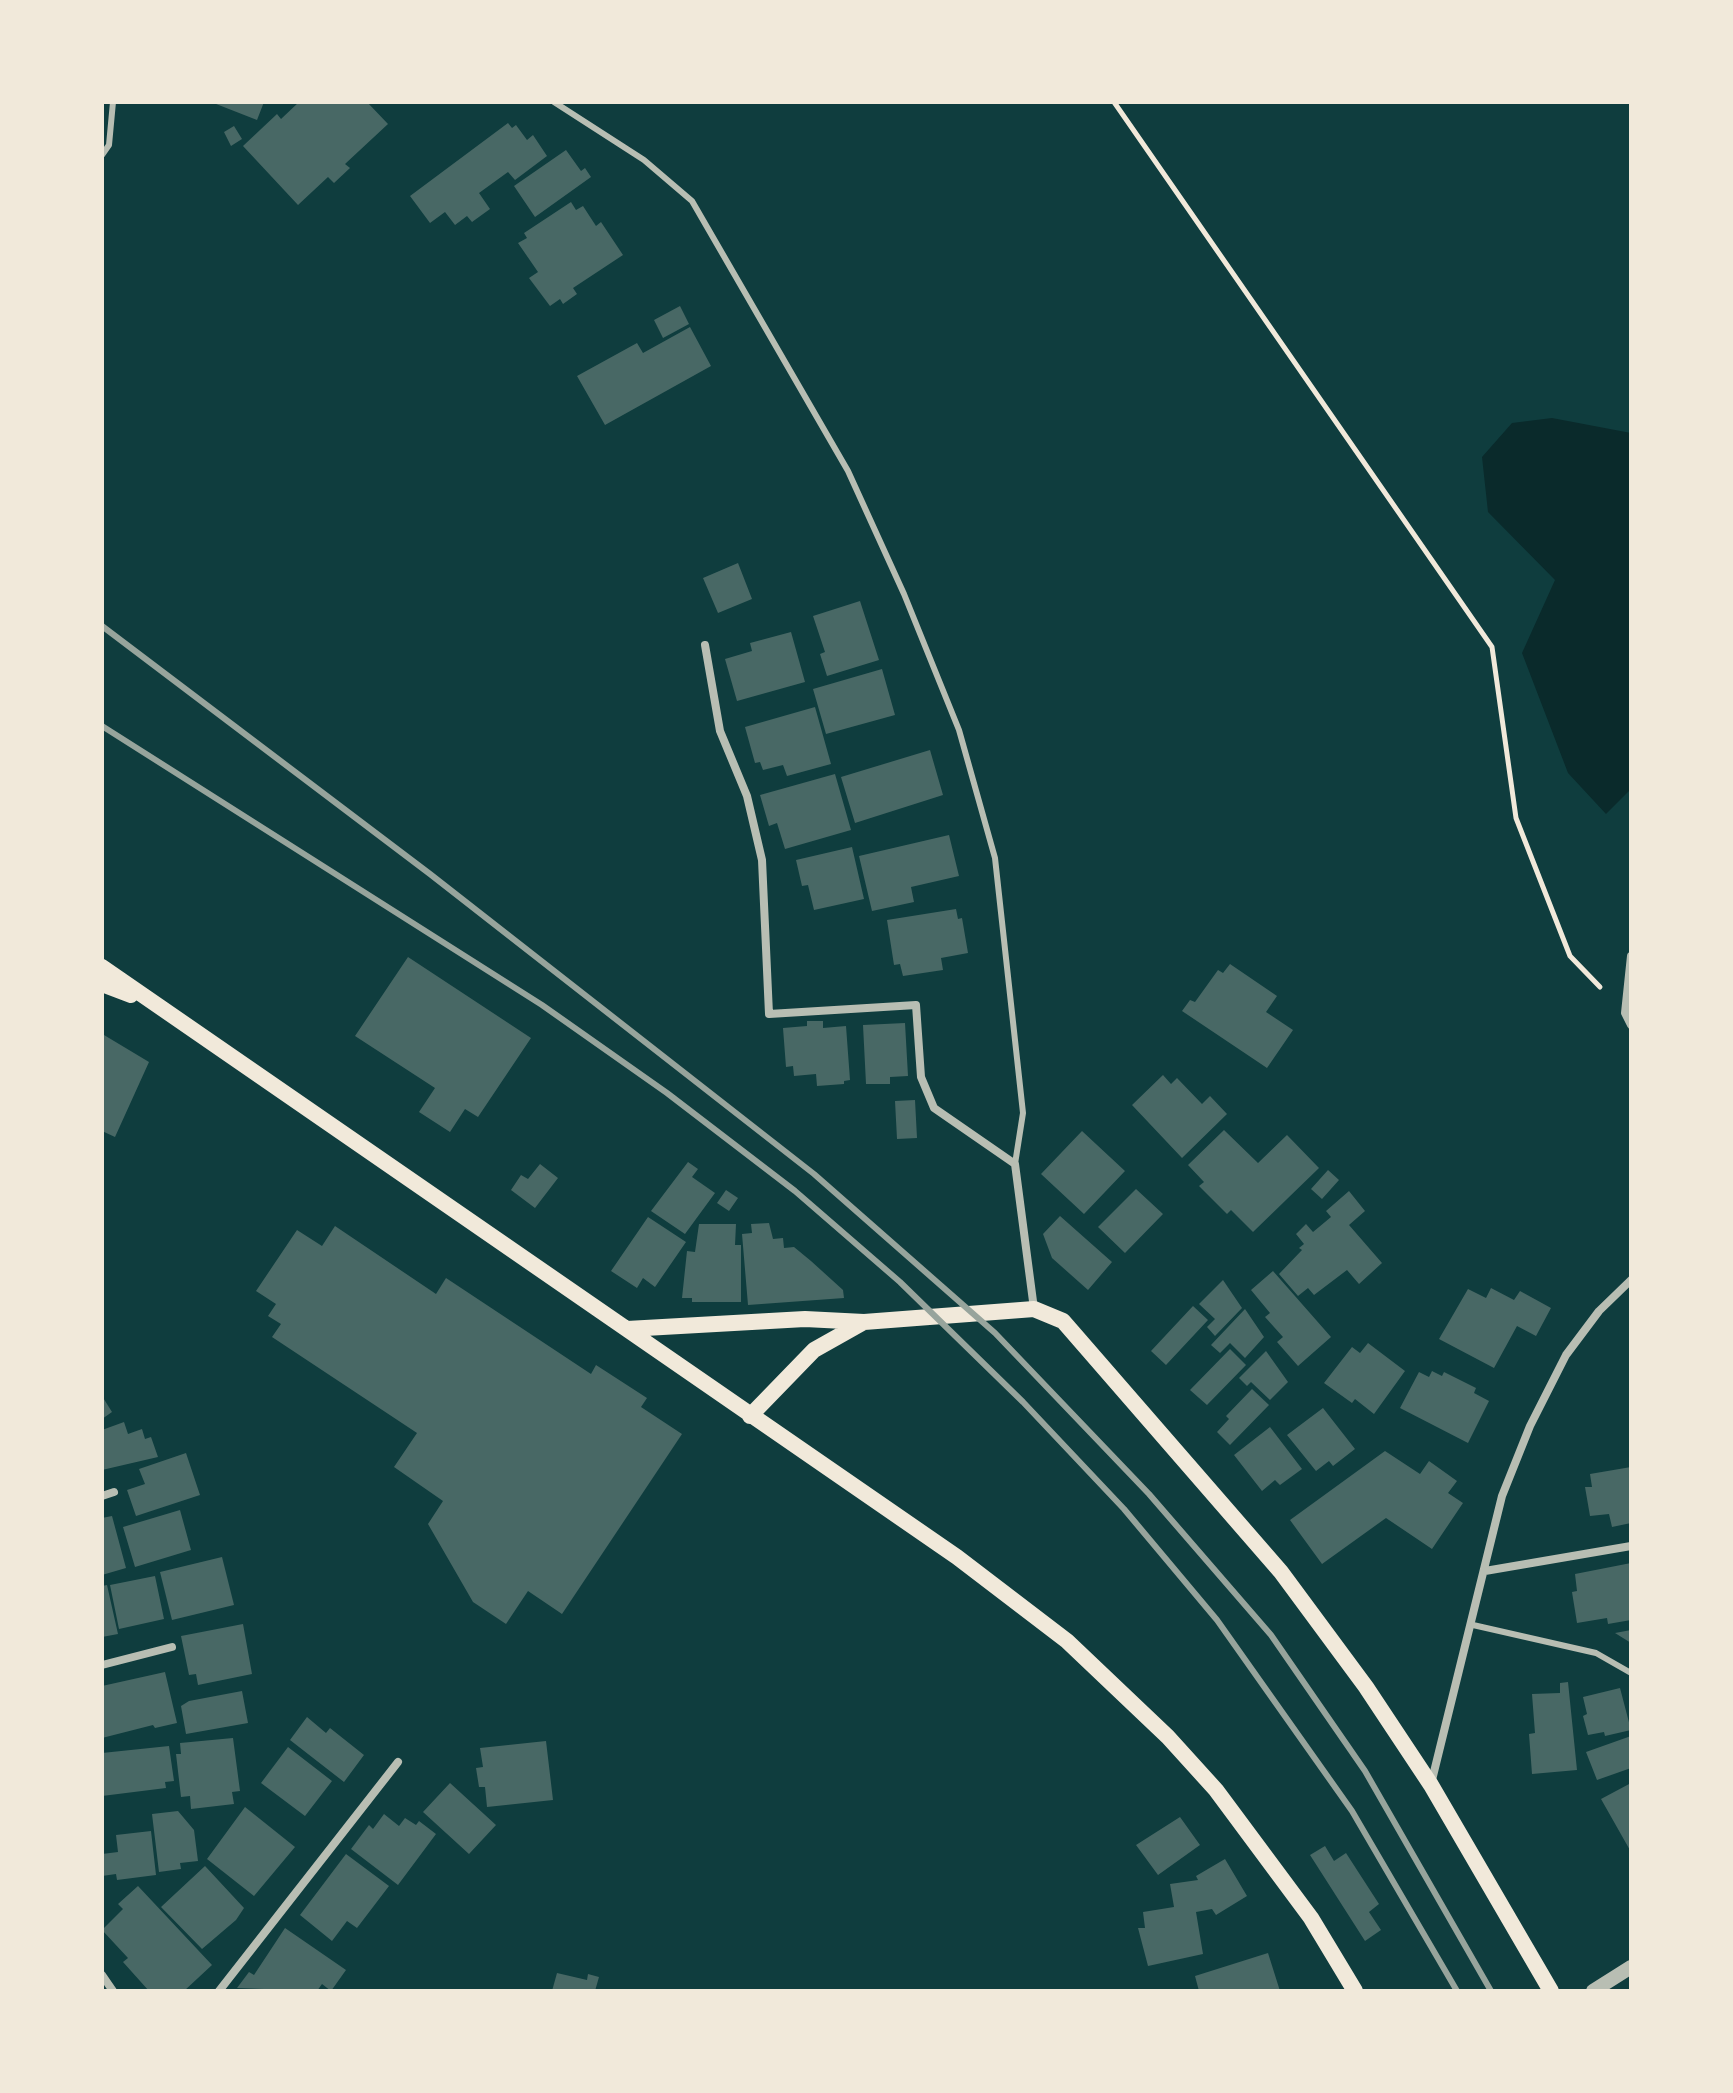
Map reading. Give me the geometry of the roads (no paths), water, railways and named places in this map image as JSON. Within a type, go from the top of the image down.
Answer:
[{"type":"main road","points":[[102,967],[957,1557],[1067,1641],[1120,1689],[1224,1801],[1311,1918],[1355,1991]]},
{"type":"main road","points":[[102,984],[152,1002]]},
{"type":"main road","points":[[627,1329],[805,1319],[864,1322],[1034,1309],[1050,1313],[1077,1334],[1281,1572],[1366,1687],[1431,1785],[1551,1991]]},
{"type":"main road","points":[[750,1416],[814,1350],[864,1322]]},
{"type":"street","points":[[705,645],[720,731],[747,796],[762,860],[769,1014],[916,1005],[921,1077],[934,1108],[1015,1164],[1034,1309]]},
{"type":"street","points":[[1631,957],[1625,1013],[1631,1025]]},
{"type":"street","points":[[1431,1785],[1473,1625],[1502,1496],[1530,1426],[1566,1355],[1599,1311],[1631,1280]]},
{"type":"street","points":[[102,1496],[114,1492]]},
{"type":"street","points":[[1485,1571],[1631,1546]]},
{"type":"street","points":[[102,1665],[172,1647]]},
{"type":"street","points":[[219,1991],[398,1762]]},
{"type":"street","points":[[1593,1991],[1631,1967]]},
{"type":"street","points":[[102,1975],[113,1991]]},
{"type":"lane","points":[[102,155],[109,145],[113,102]]},
{"type":"lane","points":[[554,102],[644,160],[692,201],[848,471],[904,594],[959,730],[995,858],[1023,1113],[1015,1164]]},
{"type":"lane","points":[[1473,1625],[1596,1653],[1631,1673]]},
{"type":"water","points":[[1552,418],[1631,433],[1631,789],[1606,814],[1568,773],[1522,653],[1555,580],[1488,512],[1482,457],[1512,423]]},
{"type":"railway","points":[[102,626],[430,874],[814,1174],[995,1333],[1149,1494],[1271,1635],[1365,1771],[1491,1991]]},
{"type":"railway","points":[[102,726],[542,1005],[667,1093],[795,1191],[900,1282],[1023,1402],[1124,1509],[1217,1620],[1352,1811],[1457,1991]]}]
